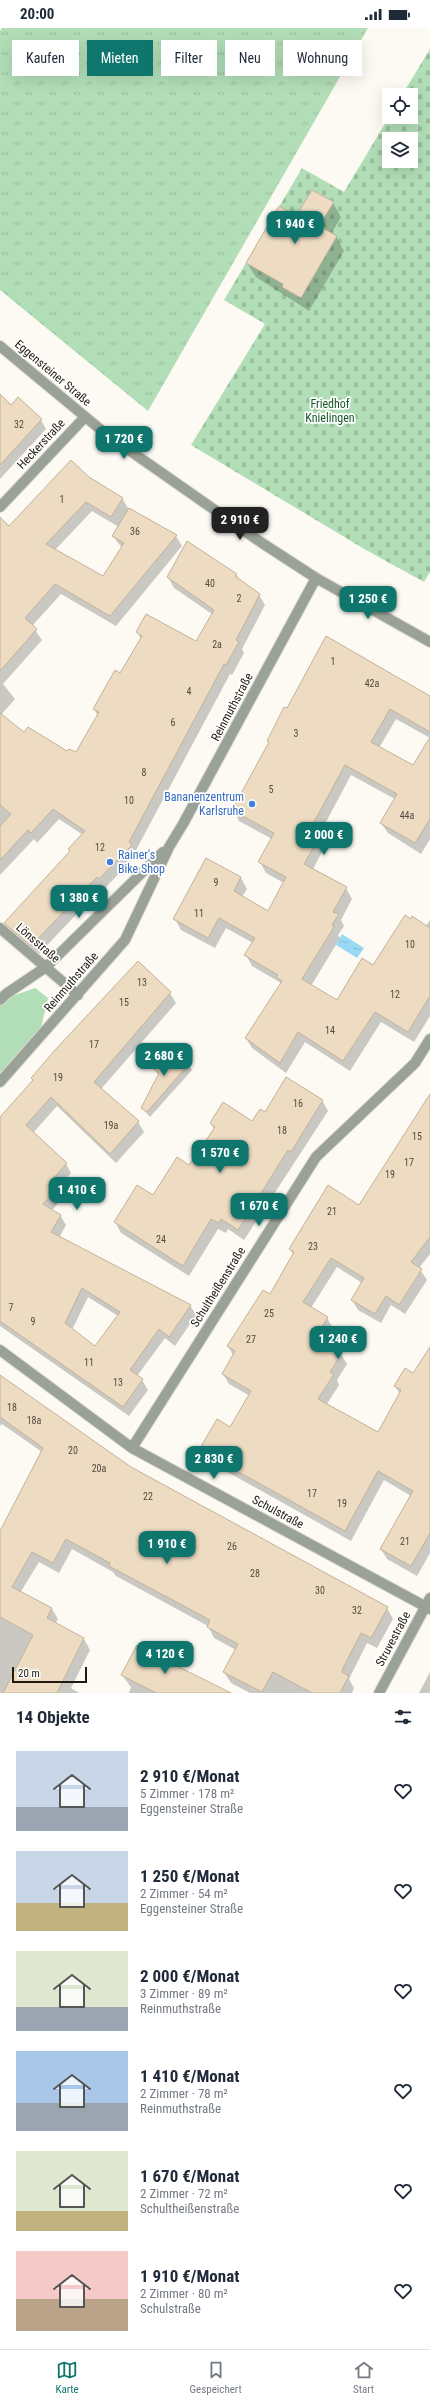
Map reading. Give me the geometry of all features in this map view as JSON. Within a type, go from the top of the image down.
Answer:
[{"type":"street","name":"Eggensteiner Straße","points":[[0,346],[85,417],[262,543],[316,578],[430,642]]},
{"type":"street","name":"Heckerstraße","points":[[0,507],[85,417]]},
{"type":"street","name":"Reinmuthstraße","points":[[0,1082],[125,940],[169,847],[184,824],[316,578]]},
{"type":"street","name":"Reinmuthstraße","points":[[0,1000],[46,967],[169,847]]},
{"type":"street","name":"Lönsstraße","points":[[0,928],[78,995]]},
{"type":"street","name":"Schultheißenstraße","points":[[132,1448],[316,1157],[415,1063],[430,1039]]},
{"type":"street","name":"Schulstraße","points":[[0,1350],[132,1448],[428,1604]]},
{"type":"street","name":"Struvestraße","points":[[379,1693],[428,1604]]},
{"type":"green space","points":[[2,28],[368,28],[361,40],[283,40],[283,76],[340,76],[148,411],[0,290],[0,31]]},
{"type":"green space","name":"Friedhof Knielingen","points":[[430,49],[430,572],[424,582],[366,550],[191,445],[265,324],[224,300],[302,168],[344,192],[385,124],[418,124],[418,88],[406,88]]},
{"type":"green space","points":[[35,988],[48,998],[41,1028],[0,1073],[0,1005],[7,998]]},
{"type":"water","points":[[342,934],[364,948],[357,958],[336,945]]},
{"type":"building","points":[[312,190],[334,202],[319,226],[337,236],[301,298],[282,287],[283,284],[246,263],[279,206],[296,216]]},
{"type":"building","points":[[0,394],[11,405],[18,397],[42,419],[0,465]]},
{"type":"building","points":[[71,460],[89,477],[123,498],[111,517],[86,502],[46,544],[103,576],[124,543],[112,536],[129,508],[177,535],[110,616],[55,584],[25,618],[37,629],[0,671],[0,517],[9,526]]},
{"type":"building","points":[[187,541],[237,574],[235,576],[260,594],[236,640],[239,642],[226,665],[224,664],[129,842],[132,845],[99,879],[97,877],[31,946],[4,923],[70,851],[68,849],[85,831],[53,809],[31,833],[28,830],[0,860],[0,826],[11,814],[0,805],[0,713],[24,732],[28,727],[67,751],[69,749],[76,752],[99,712],[93,709],[115,670],[120,673],[142,636],[136,632],[146,614],[196,641],[214,610],[167,577]]},
{"type":"building","points":[[326,636],[430,696],[430,732],[390,709],[371,742],[413,765],[430,737],[430,819],[415,843],[380,823],[397,794],[345,765],[308,833],[318,839],[304,864],[347,887],[333,912],[339,914],[332,925],[334,927],[302,979],[337,1000],[362,958],[373,965],[405,915],[411,919],[412,916],[430,928],[430,996],[408,1032],[375,1012],[343,1061],[298,1032],[280,1063],[245,1038],[282,981],[276,977],[278,975],[244,955],[255,938],[219,918],[208,938],[173,919],[206,858],[241,877],[234,891],[268,911],[286,877],[258,862],[274,833],[232,810],[269,742],[267,741],[284,707],[287,708]]},
{"type":"building","points":[[138,961],[171,992],[94,1082],[139,1121],[110,1154],[51,1097],[26,1125],[67,1163],[51,1181],[58,1188],[43,1204],[61,1215],[51,1232],[191,1305],[169,1337],[159,1329],[130,1370],[143,1379],[123,1407],[0,1321],[0,1117],[33,1080],[31,1078]],"holes":[[[82,1288],[120,1312],[95,1346],[65,1323]]]},
{"type":"building","points":[[164,1049],[189,1064],[147,1112],[141,1108],[159,1073],[152,1068]]},
{"type":"building","points":[[286,1077],[323,1100],[291,1152],[288,1150],[238,1230],[221,1219],[219,1223],[211,1219],[183,1266],[114,1222],[137,1185],[153,1195],[177,1157],[189,1165],[215,1127],[210,1123],[223,1102],[252,1121],[260,1109],[265,1112]]},
{"type":"building","points":[[430,1094],[430,1237],[411,1262],[422,1269],[399,1305],[386,1296],[375,1314],[351,1300],[364,1278],[331,1258],[303,1302],[328,1317],[316,1336],[342,1353],[330,1372],[334,1374],[318,1399],[378,1432],[401,1390],[394,1386],[405,1368],[413,1373],[430,1347],[430,1533],[411,1566],[380,1549],[413,1491],[378,1471],[345,1531],[199,1450],[217,1419],[230,1427],[251,1391],[222,1374],[235,1351],[227,1346],[263,1290],[270,1294],[294,1252],[289,1249],[328,1185],[359,1205]]},
{"type":"building","points":[[0,1375],[131,1467],[388,1607],[371,1638],[361,1633],[343,1668],[342,1672],[349,1676],[340,1693],[312,1693],[273,1672],[262,1692],[223,1672],[238,1644],[207,1627],[210,1620],[109,1566],[110,1563],[66,1539],[53,1563],[32,1552],[12,1587],[52,1608],[47,1618],[84,1638],[57,1693],[3,1693],[33,1635],[0,1617],[0,1531],[43,1448],[0,1417]]},
{"type":"building","points":[[137,1645],[231,1693],[156,1693],[121,1675]]},
{"type":"place","name":"Bananenzentrum Karlsruhe","points":[[252,804]]},
{"type":"place","name":"Rainer's Bike Shop","points":[[110,862]]}]
